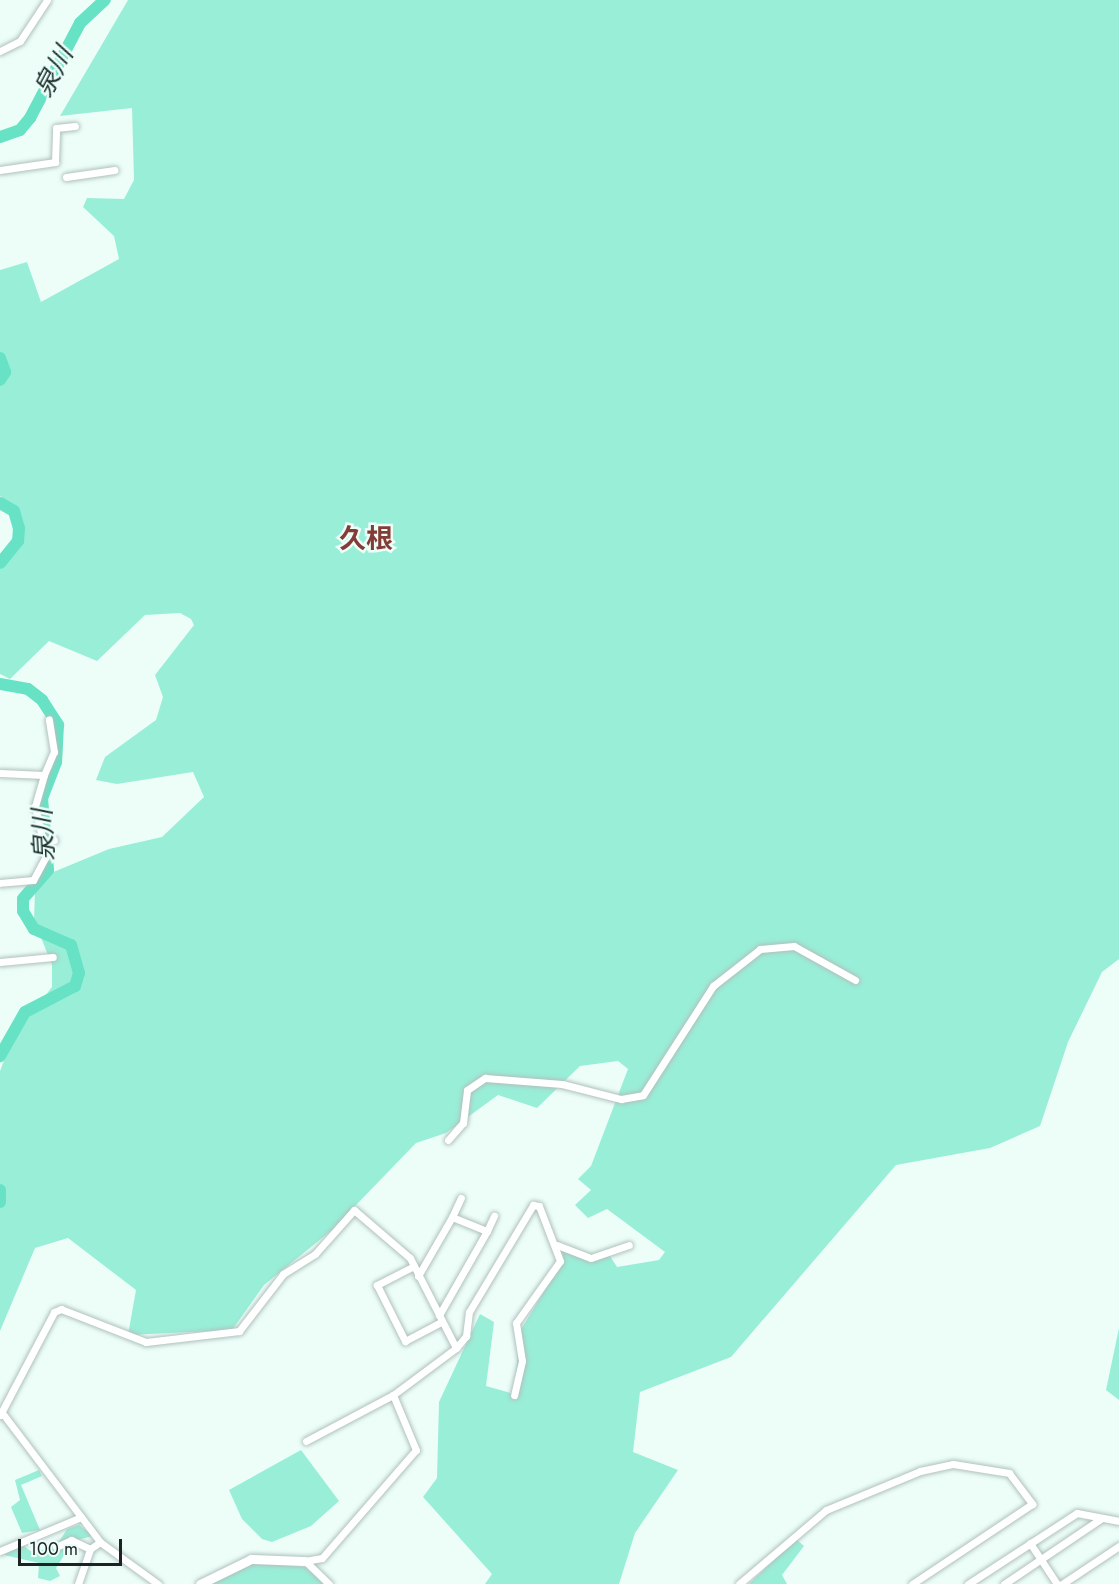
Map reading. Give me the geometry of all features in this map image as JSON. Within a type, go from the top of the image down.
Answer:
[{"type":"street","points":[[0,51],[20,41],[47,0]]},
{"type":"street","points":[[0,170],[55,162],[56,128],[75,126]]},
{"type":"street","points":[[66,177],[114,170]]},
{"type":"street","points":[[0,883],[25,883],[39,874],[45,841],[35,806],[54,752],[49,719]]},
{"type":"street","points":[[0,773],[44,775]]},
{"type":"street","points":[[45,841],[54,840]]},
{"type":"street","points":[[448,1140],[463,1123],[467,1090],[485,1078],[562,1083],[621,1099],[643,1095],[713,986],[760,949],[794,946],[855,980]]},
{"type":"street","points":[[0,962],[53,957]]},
{"type":"street","points":[[418,1276],[461,1198]]},
{"type":"street","points":[[306,1441],[393,1395],[456,1348],[466,1336],[469,1312],[528,1208],[539,1206],[557,1245],[560,1261],[516,1323],[522,1361],[514,1395]]},
{"type":"street","points":[[158,1584],[99,1542],[2,1414],[50,1318],[61,1309],[146,1342],[239,1331],[283,1274],[315,1254],[354,1210],[414,1266],[456,1348]]},
{"type":"street","points":[[414,1266],[377,1285],[405,1341],[440,1318],[494,1216]]},
{"type":"street","points":[[452,1217],[487,1231]]},
{"type":"street","points":[[557,1245],[591,1258],[629,1245]]},
{"type":"street","points":[[200,1584],[251,1559],[305,1562],[322,1558],[413,1458],[413,1440],[393,1395]]},
{"type":"street","points":[[739,1584],[826,1510],[874,1490],[953,1464],[1009,1473],[1032,1504],[912,1584]]},
{"type":"street","points":[[968,1584],[1077,1513],[1119,1521]]},
{"type":"street","points":[[0,1551],[81,1517]]},
{"type":"street","points":[[1004,1584],[1102,1518]]},
{"type":"street","points":[[56,1547],[71,1540],[90,1549]]},
{"type":"street","points":[[78,1584],[90,1549],[99,1542]]},
{"type":"street","points":[[1030,1543],[1057,1584]]},
{"type":"street","points":[[1062,1584],[1119,1546]]},
{"type":"street","points":[[305,1562],[328,1584]]},
{"type":"green space","points":[[128,0],[1119,0],[1119,959],[1102,972],[1068,1042],[1040,1126],[990,1148],[896,1165],[731,1357],[640,1392],[633,1452],[678,1470],[635,1533],[619,1584],[485,1584],[492,1574],[423,1497],[437,1478],[439,1402],[480,1314],[494,1322],[486,1386],[514,1394],[520,1331],[562,1262],[563,1251],[588,1260],[608,1253],[617,1267],[659,1260],[665,1252],[607,1209],[588,1218],[575,1205],[591,1190],[578,1179],[591,1166],[628,1069],[618,1061],[580,1066],[537,1108],[498,1095],[446,1133],[416,1143],[332,1230],[264,1285],[232,1330],[128,1335],[136,1290],[68,1238],[35,1248],[0,1331],[0,1071],[12,1039],[52,987],[52,965],[34,920],[35,891],[51,873],[109,849],[162,837],[204,797],[193,772],[117,784],[96,780],[105,757],[156,720],[163,697],[155,675],[194,625],[191,619],[180,613],[145,615],[97,661],[49,641],[10,679],[0,674],[0,565],[22,541],[20,513],[0,496],[0,381],[7,374],[0,356],[0,270],[27,262],[41,302],[119,259],[114,236],[83,207],[87,198],[124,199],[134,180],[132,108],[60,116]]},
{"type":"green space","points":[[1119,1328],[1119,1400],[1106,1390]]},
{"type":"green space","points":[[301,1450],[339,1501],[311,1526],[272,1542],[262,1539],[242,1519],[229,1490]]},
{"type":"green space","points":[[39,1470],[42,1476],[21,1485],[40,1530],[22,1533],[11,1507],[20,1500],[15,1480]]},
{"type":"green space","points":[[79,1525],[93,1536],[73,1541],[56,1568],[60,1576],[50,1581],[38,1578],[39,1563],[4,1555],[21,1544],[32,1552],[56,1547],[67,1529]]},
{"type":"green space","points":[[796,1539],[804,1546],[782,1575],[787,1584],[749,1584]]},
{"type":"green space","points":[[251,1561],[305,1567],[324,1584],[211,1584]]},
{"type":"waterway","name":"泉川","points":[[0,137],[20,130],[30,118],[80,23],[105,0]]},
{"type":"waterway","name":"泉川","points":[[0,358],[5,372],[0,380]]},
{"type":"waterway","name":"泉川","points":[[0,503],[14,511],[19,528],[18,541],[0,563]]},
{"type":"waterway","name":"泉川","points":[[0,684],[28,689],[42,700],[58,725],[56,762],[42,798],[48,870],[23,899],[23,911],[34,929],[71,945],[79,973],[75,986],[25,1012],[0,1056]]},
{"type":"waterway","name":"泉川","points":[[0,1190],[0,1202]]},
{"type":"district","name":"久根","points":[[366,539]]}]
